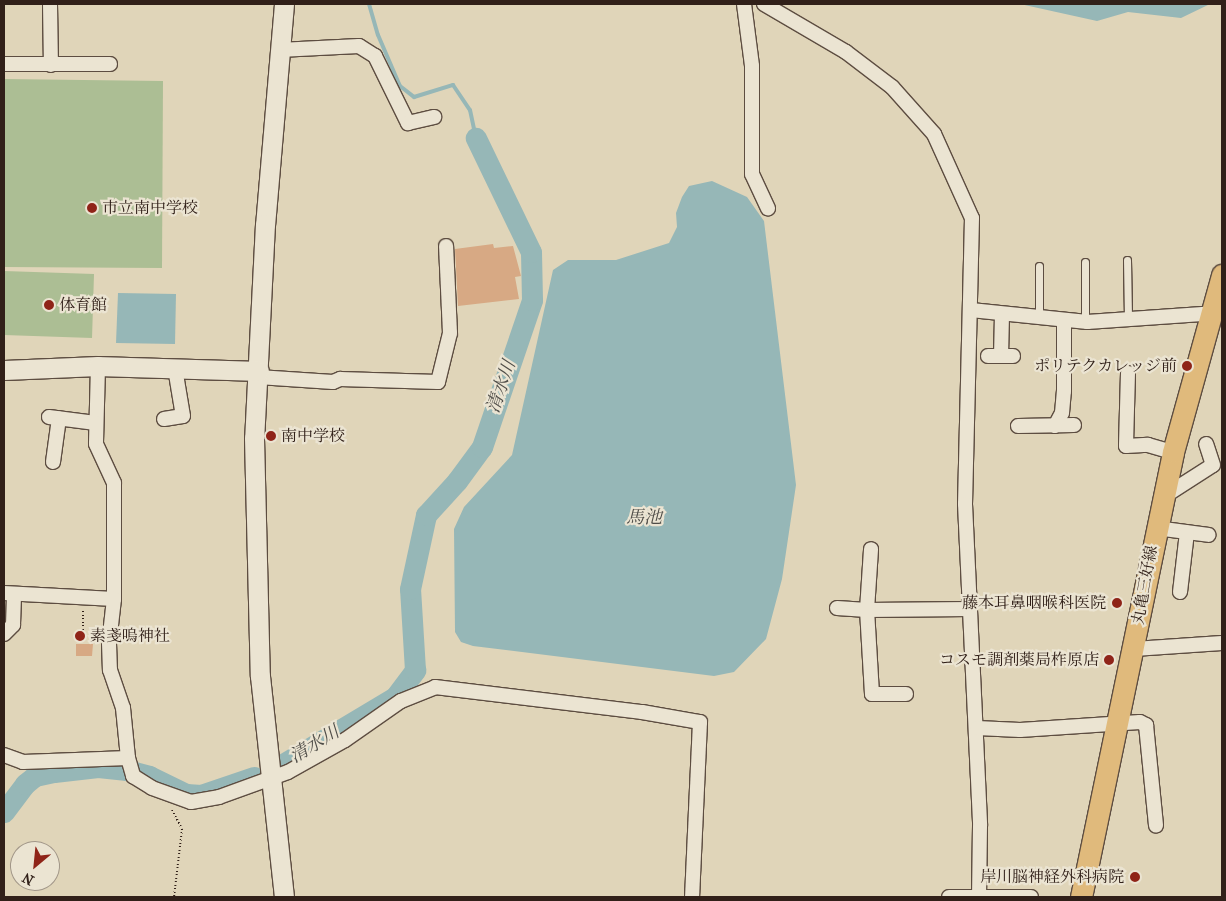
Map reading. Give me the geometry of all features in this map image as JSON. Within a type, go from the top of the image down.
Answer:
[{"type":"main road","name":"丸亀三好線","points":[[1081,897],[1134,649],[1172,452],[1216,313],[1222,275]]},
{"type":"street","points":[[50,4],[51,65]]},
{"type":"street","points":[[284,4],[265,224],[254,438],[260,676],[269,778],[284,897]]},
{"type":"street","points":[[744,4],[752,66],[752,174],[768,209]]},
{"type":"street","points":[[764,4],[871,70],[892,87],[934,134],[972,218],[965,504],[969,609],[977,728],[979,896]]},
{"type":"street","points":[[279,50],[358,46],[375,56],[408,123],[434,117]]},
{"type":"street","points":[[4,64],[110,64]]},
{"type":"street","points":[[4,370],[98,366],[175,368],[333,382],[340,379],[438,382],[450,333],[446,246]]},
{"type":"street","points":[[971,310],[1085,322],[1216,313]]},
{"type":"street","points":[[1000,356],[1002,314]]},
{"type":"street","points":[[1055,426],[1062,413],[1064,391],[1064,321]]},
{"type":"street","points":[[98,366],[96,444],[114,483],[114,599],[109,643],[110,670],[123,708],[130,767]]},
{"type":"street","points":[[164,419],[183,416],[175,368]]},
{"type":"street","points":[[1128,373],[1120,425],[1126,446],[1148,444],[1172,452]]},
{"type":"street","points":[[53,462],[54,418],[96,423]]},
{"type":"street","points":[[1018,426],[1074,426]]},
{"type":"street","points":[[1163,497],[1213,465],[1206,444]]},
{"type":"street","points":[[1156,528],[1209,535]]},
{"type":"street","points":[[1180,592],[1187,532]]},
{"type":"street","points":[[871,549],[867,610],[872,694],[906,694]]},
{"type":"street","points":[[4,634],[13,625],[9,593],[114,599]]},
{"type":"street","points":[[837,608],[867,610],[969,609]]},
{"type":"street","points":[[1134,649],[1222,643]]},
{"type":"street","points":[[4,755],[23,762],[130,767],[169,796],[202,802],[251,788],[269,778],[288,772],[345,740],[401,701],[435,687],[642,712],[700,722],[692,897]]},
{"type":"street","points":[[977,728],[1020,730],[1118,724],[1146,725],[1156,826]]},
{"type":"street","points":[[949,897],[1031,897]]},
{"type":"lane","points":[[1128,260],[1128,319]]},
{"type":"lane","points":[[1085,322],[1086,262]]},
{"type":"lane","points":[[1038,266],[1038,318]]},
{"type":"path","points":[[83,637],[84,598]]},
{"type":"path","points":[[169,796],[168,801],[182,829],[174,897]]},
{"type":"green space","name":"市立南中学校","points":[[4,79],[163,81],[162,268],[4,267]]},
{"type":"green space","name":"体育館","points":[[4,271],[94,274],[92,338],[4,335]]},
{"type":"water","points":[[1020,4],[1210,4],[1181,18],[1128,12],[1097,21]]},
{"type":"water","name":"馬池","points":[[712,181],[747,197],[764,221],[796,485],[782,579],[766,639],[734,672],[714,676],[473,646],[461,642],[455,632],[454,529],[464,507],[512,455],[553,270],[568,260],[616,260],[669,243],[677,227],[676,213],[682,197],[689,186]]},
{"type":"water","points":[[118,293],[176,294],[175,344],[116,343]]},
{"type":"building","points":[[493,244],[494,248],[513,246],[521,276],[515,277],[519,299],[458,306],[455,249]]},
{"type":"building","points":[[76,644],[93,644],[92,656],[76,656]]},
{"type":"waterway","name":"清水川","points":[[369,4],[378,35],[400,86],[414,97],[453,85],[470,110],[476,138]]},
{"type":"waterway","name":"清水川","points":[[283,764],[395,697],[415,670],[410,589],[426,515],[457,481],[482,447],[532,300],[531,252],[476,138]]},
{"type":"waterway","name":"清水川","points":[[4,812],[25,784],[35,776],[54,772],[98,767],[127,770],[149,776],[186,794],[201,795],[254,777]]},
{"type":"place","name":"市立南中学校","points":[[92,208]]},
{"type":"place","name":"体育館","points":[[49,305]]},
{"type":"place","name":"ポリテクカレッジ前","points":[[1187,366]]},
{"type":"place","name":"南中学校","points":[[271,436]]},
{"type":"place","name":"藤本耳鼻咽喉科医院","points":[[1117,603]]},
{"type":"place","name":"素戔嗚神社","points":[[80,636]]},
{"type":"place","name":"コスモ調剤薬局柞原店","points":[[1109,660]]},
{"type":"place","name":"岸川脳神経外科病院","points":[[1135,877]]}]
